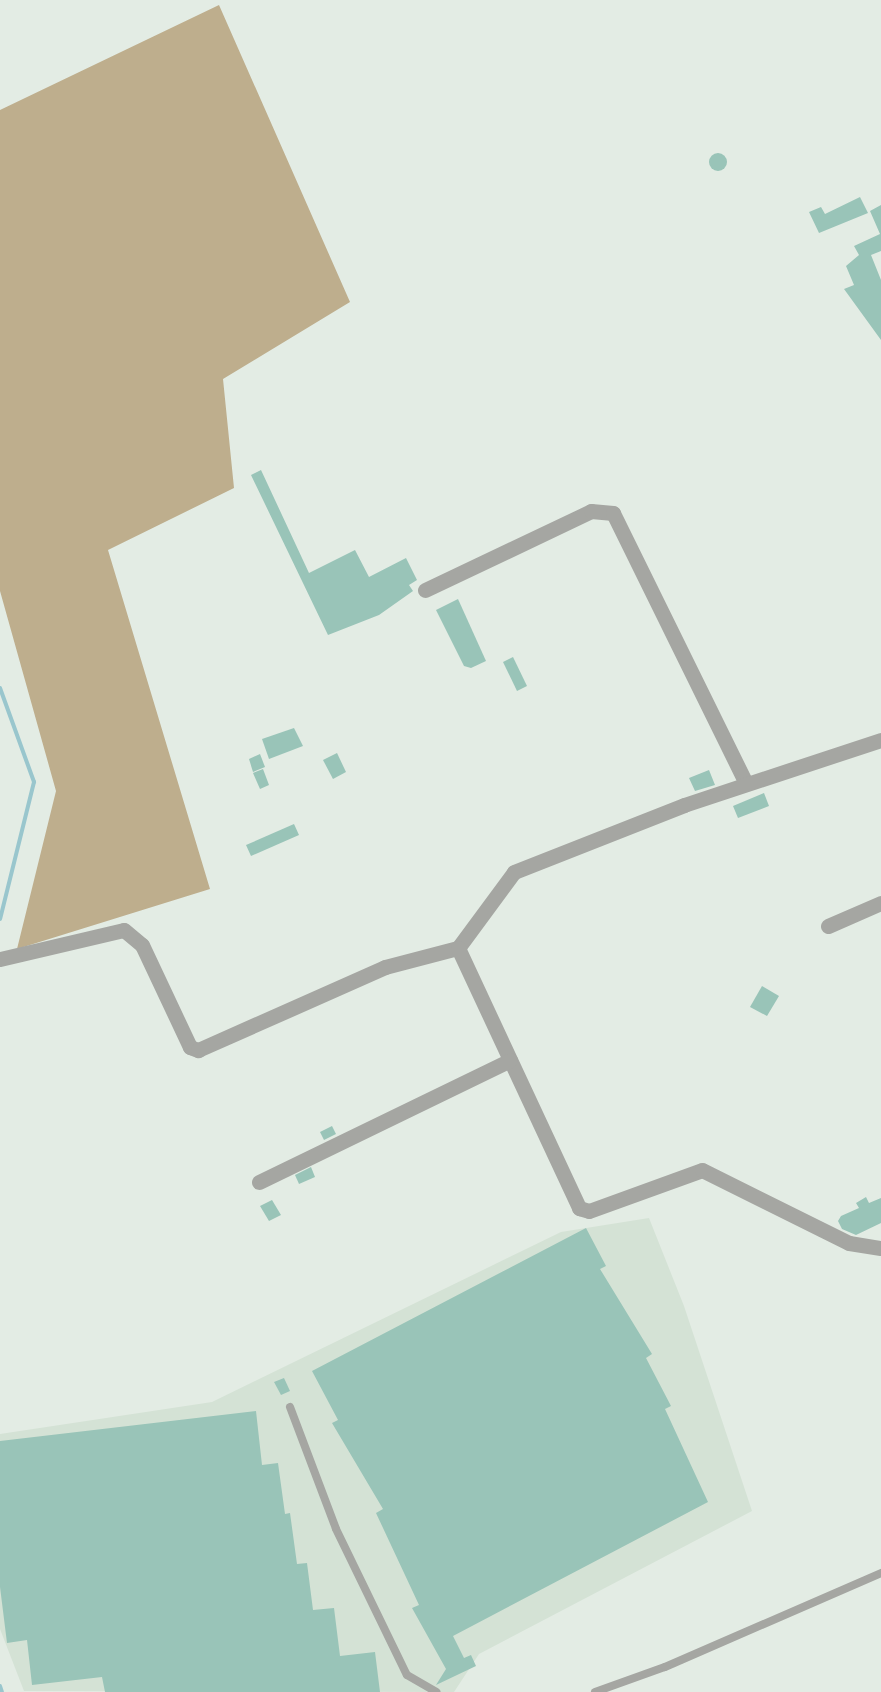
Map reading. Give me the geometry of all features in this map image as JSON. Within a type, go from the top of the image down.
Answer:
[{"type":"street","points":[[425,590],[591,511],[613,513],[746,783]]},
{"type":"street","points":[[0,959],[124,930],[142,945],[190,1047],[198,1050],[385,967],[458,948],[514,872],[746,783],[881,740]]},
{"type":"street","points":[[828,926],[881,903]]},
{"type":"street","points":[[458,948],[579,1208],[588,1211],[702,1170],[849,1243],[881,1248]]},
{"type":"street","points":[[259,1182],[510,1060]]},
{"type":"lane","points":[[290,1407],[336,1530],[407,1676],[437,1692]]},
{"type":"lane","points":[[595,1692],[665,1667],[881,1573]]},
{"type":"shaded area","points":[[219,5],[350,302],[223,379],[234,488],[108,550],[210,889],[17,949],[56,791],[0,591],[0,110]]},
{"type":"shaded area","points":[[649,1218],[684,1306],[752,1511],[479,1654],[454,1692],[24,1691],[0,1629],[0,1434],[212,1402],[561,1232]]},
{"type":"building","points":[[718,153],[724,156],[727,162],[724,168],[718,171],[712,168],[709,162],[712,156]]},
{"type":"building","points":[[860,197],[868,213],[819,233],[809,212],[821,207],[825,214]]},
{"type":"building","points":[[881,205],[881,251],[871,255],[881,280],[881,340],[844,289],[854,285],[846,266],[859,255],[854,246],[880,234],[870,211]]},
{"type":"building","points":[[261,470],[309,573],[355,550],[369,577],[406,558],[417,580],[409,585],[413,591],[379,615],[328,635],[251,475]]},
{"type":"building","points":[[458,599],[486,661],[471,668],[464,666],[436,610]]},
{"type":"building","points":[[513,657],[527,686],[517,691],[503,662]]},
{"type":"building","points":[[294,728],[303,746],[269,759],[262,739]]},
{"type":"building","points":[[337,753],[346,772],[333,779],[323,760]]},
{"type":"building","points":[[260,754],[265,767],[253,772],[249,759]]},
{"type":"building","points":[[263,769],[269,785],[260,789],[253,773]]},
{"type":"building","points":[[709,770],[715,785],[695,791],[689,778]]},
{"type":"building","points":[[764,793],[769,806],[738,818],[733,806]]},
{"type":"building","points":[[294,824],[299,835],[251,856],[246,845]]},
{"type":"building","points":[[762,986],[779,996],[767,1016],[750,1007]]},
{"type":"building","points":[[332,1126],[336,1134],[324,1140],[320,1132]]},
{"type":"building","points":[[311,1167],[315,1177],[299,1184],[295,1175]]},
{"type":"building","points":[[866,1197],[869,1203],[881,1198],[881,1223],[856,1235],[842,1229],[838,1221],[841,1216],[859,1208],[856,1203]]},
{"type":"building","points":[[272,1200],[281,1215],[269,1221],[260,1206]]},
{"type":"building","points":[[586,1228],[606,1266],[600,1269],[652,1354],[646,1358],[671,1406],[665,1409],[708,1502],[453,1636],[464,1658],[471,1655],[476,1666],[436,1685],[446,1669],[412,1608],[419,1605],[376,1513],[383,1509],[332,1423],[338,1420],[312,1371]]},
{"type":"building","points":[[284,1378],[290,1391],[281,1395],[274,1382]]},
{"type":"building","points":[[256,1411],[262,1465],[278,1463],[285,1514],[290,1513],[297,1564],[307,1563],[313,1610],[334,1608],[340,1656],[375,1652],[380,1692],[105,1692],[102,1677],[32,1685],[27,1640],[7,1643],[0,1587],[0,1441]]},
{"type":"waterway","points":[[0,688],[34,782],[0,919]]},
{"type":"waterway","points":[[0,1686],[2,1692]]}]
